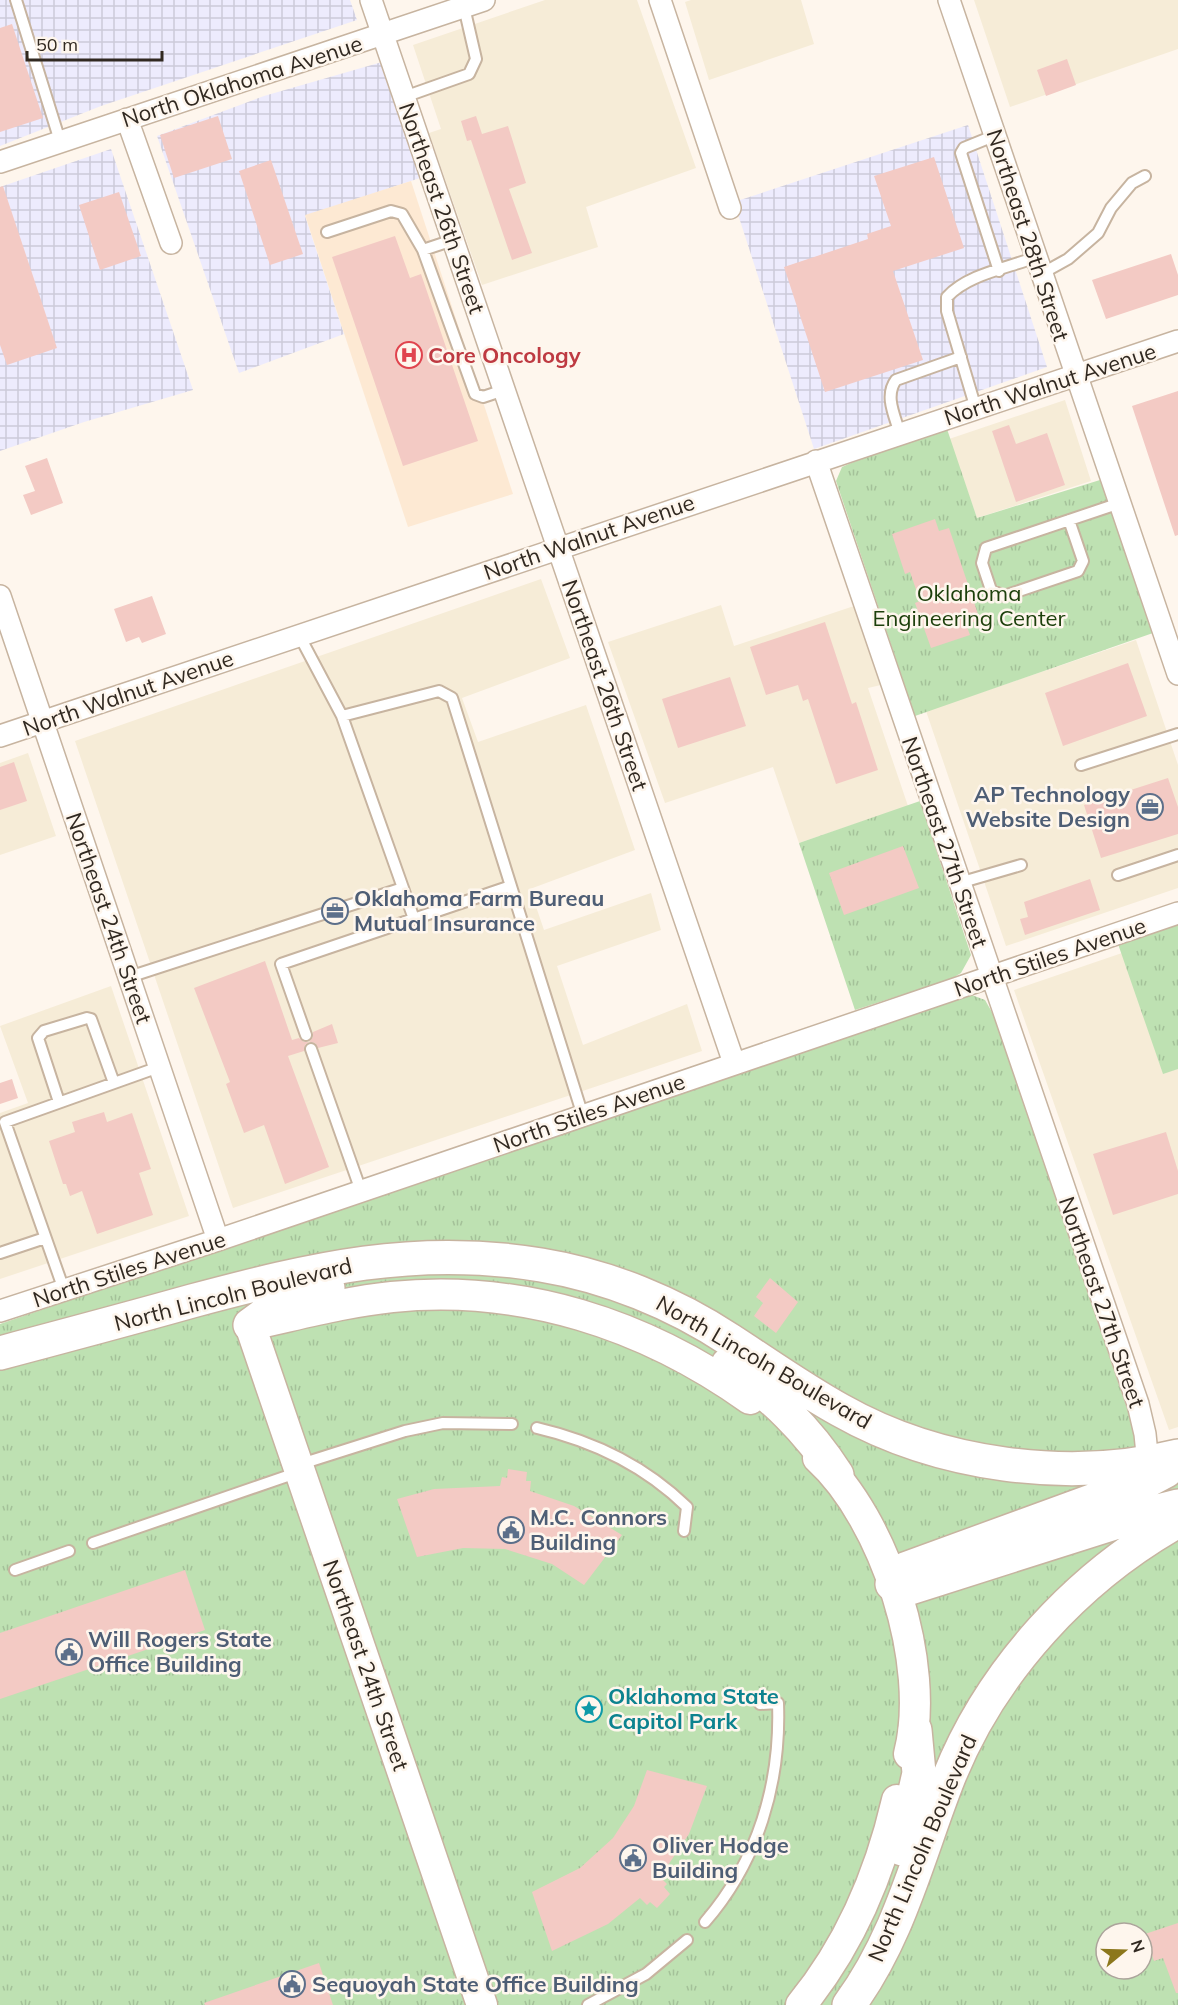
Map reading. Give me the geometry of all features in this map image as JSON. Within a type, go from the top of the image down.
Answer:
[{"type":"main road","name":"North Lincoln Boulevard","points":[[9,1346],[264,1282],[351,1263],[419,1256],[482,1257],[544,1265],[611,1282],[662,1302],[728,1339],[785,1378],[844,1413],[923,1444],[998,1462],[1062,1469],[1168,1462]]},
{"type":"main road","points":[[250,1325],[280,1303],[315,1291],[382,1279],[424,1275],[482,1257]]},
{"type":"main road","points":[[662,1302],[690,1333],[785,1410],[815,1441],[837,1475]]},
{"type":"main road","points":[[1168,1462],[1149,1480],[905,1569],[892,1584],[910,1588],[1126,1519],[1178,1506]]},
{"type":"main road","name":"North Lincoln Boulevard","points":[[849,2005],[880,1957],[915,1876],[950,1775],[969,1732],[989,1699],[1016,1663],[1073,1598],[1124,1555],[1178,1521]]},
{"type":"main road","points":[[880,1957],[894,1872],[920,1773],[915,1730]]},
{"type":"street","name":"Northeast 26th Street","points":[[371,0],[734,1063]]},
{"type":"street","name":"North Oklahoma Avenue","points":[[0,162],[484,0]]},
{"type":"street","points":[[660,0],[730,208]]},
{"type":"street","name":"Northeast 28th Street","points":[[949,0],[1178,674]]},
{"type":"street","points":[[127,118],[171,243]]},
{"type":"street","name":"North Walnut Avenue","points":[[0,736],[816,461],[1178,342]]},
{"type":"street","name":"Northeast 27th Street","points":[[816,461],[1138,1404],[1145,1434],[1168,1462]]},
{"type":"street","name":"Northeast 24th Street","points":[[0,596],[218,1240]]},
{"type":"street","name":"North Stiles Avenue","points":[[0,1311],[218,1240],[1178,913]]},
{"type":"street","points":[[250,1325],[392,1297],[460,1295],[538,1303],[642,1335],[715,1374],[751,1400],[837,1475],[861,1511],[892,1584],[904,1623],[911,1658],[915,1730],[885,1846],[866,1900],[841,1945],[801,2005]]},
{"type":"street","name":"Northeast 24th Street","points":[[250,1325],[482,2005]]},
{"type":"lane","points":[[16,0],[60,141]]},
{"type":"lane","points":[[404,97],[469,74],[476,59],[464,7]]},
{"type":"lane","points":[[996,135],[964,148],[961,153],[999,271]]},
{"type":"lane","points":[[976,409],[947,311],[947,297],[960,286],[999,271],[1039,266],[1068,259],[1098,233],[1111,208],[1132,183],[1145,176]]},
{"type":"lane","points":[[327,232],[391,211],[402,214],[423,250],[475,394],[483,397],[504,390]]},
{"type":"lane","points":[[423,250],[453,240]]},
{"type":"lane","points":[[900,434],[890,397],[890,389],[896,380],[961,357]]},
{"type":"lane","points":[[1069,520],[1083,561],[1078,571],[1004,596],[991,590],[982,563],[986,548],[1069,520],[1120,503]]},
{"type":"lane","points":[[299,635],[342,716],[414,919]]},
{"type":"lane","points":[[342,716],[439,691],[452,698],[583,1116]]},
{"type":"lane","points":[[1081,765],[1178,734]]},
{"type":"lane","points":[[1118,875],[1178,855]]},
{"type":"lane","points":[[959,884],[1021,865]]},
{"type":"lane","points":[[306,1035],[281,964],[511,886]]},
{"type":"lane","points":[[129,977],[403,888]]},
{"type":"lane","points":[[60,1102],[38,1038],[44,1031],[87,1018],[91,1019],[114,1083]]},
{"type":"lane","points":[[311,1049],[361,1191]]},
{"type":"lane","points":[[64,1290],[2,1123],[159,1067]]},
{"type":"lane","points":[[0,1253],[45,1238]]},
{"type":"lane","points":[[93,1544],[405,1431],[443,1423],[512,1424]]},
{"type":"lane","points":[[537,1428],[591,1444],[647,1474],[687,1507],[684,1531]]},
{"type":"lane","points":[[15,1570],[69,1551]]},
{"type":"lane","points":[[705,1922],[736,1881],[750,1855],[772,1786],[777,1756],[778,1703],[760,1704]]},
{"type":"lane","points":[[588,2005],[646,1974],[687,1940]]},
{"type":"shaded area","points":[[0,0],[350,0],[357,20],[101,106],[0,146]]},
{"type":"shaded area","points":[[545,0],[637,0],[696,168],[586,207],[598,247],[482,285],[429,133],[441,129],[413,45]]},
{"type":"shaded area","points":[[691,0],[801,0],[814,44],[709,80],[685,2]]},
{"type":"shaded area","points":[[974,0],[1178,0],[1178,49],[1010,107]]},
{"type":"shaded area","points":[[382,62],[420,178],[305,216],[344,334],[239,373],[157,136],[264,96]]},
{"type":"shaded area","points":[[968,125],[1047,367],[814,449],[734,202]]},
{"type":"shaded area","points":[[111,149],[193,390],[84,422],[0,451],[0,187]]},
{"type":"shaded area","name":"Core Oncology","points":[[411,181],[513,494],[408,527],[305,215]]},
{"type":"shaded area","points":[[1065,400],[1091,481],[977,518],[949,439]]},
{"type":"shaded area","name":"Oklahoma Farm Bureau Mutual Insurance","points":[[541,579],[570,658],[462,698],[478,742],[586,705],[635,850],[530,889],[544,930],[651,893],[661,930],[557,966],[583,1045],[687,1004],[702,1051],[233,1208],[75,741]]},
{"type":"shaded area","points":[[721,605],[734,646],[854,606],[881,685],[868,688],[908,806],[799,843],[773,767],[665,803],[608,642]]},
{"type":"shaded area","points":[[1136,640],[1178,765],[1178,888],[1006,946],[926,711]]},
{"type":"shaded area","points":[[28,753],[56,836],[0,855],[0,763]]},
{"type":"shaded area","points":[[1122,953],[1163,1073],[1178,1069],[1178,1427],[1169,1430],[1014,990]]},
{"type":"shaded area","points":[[111,986],[189,1216],[0,1279],[0,1113],[28,1103],[0,1026]]},
{"type":"green space","name":"Oklahoma Engineering Center","points":[[947,429],[977,518],[1100,480],[1153,633],[915,716],[836,481],[842,467]]},
{"type":"green space","points":[[920,801],[971,955],[961,973],[951,979],[855,1010],[799,843]]},
{"type":"green space","points":[[1178,925],[1178,1069],[1163,1074],[1118,944]]},
{"type":"green space","name":"Oklahoma State Capitol Park","points":[[969,994],[985,1000],[993,1014],[1132,1423],[1178,1477],[1178,2005],[0,2005],[0,1324]]},
{"type":"building","points":[[12,24],[43,118],[0,132],[0,28]]},
{"type":"building","points":[[1067,59],[1076,85],[1046,96],[1037,70]]},
{"type":"building","points":[[218,116],[232,159],[174,178],[160,135]]},
{"type":"building","points":[[476,116],[482,134],[508,126],[526,183],[509,189],[532,253],[512,260],[471,140],[467,141],[461,121]]},
{"type":"building","points":[[934,157],[964,248],[893,271],[923,360],[825,392],[784,267],[868,239],[867,234],[891,226],[874,176]]},
{"type":"building","points":[[271,160],[303,254],[270,265],[239,171]]},
{"type":"building","points":[[3,186],[57,348],[7,365],[0,345],[0,187]]},
{"type":"building","points":[[119,192],[141,256],[100,270],[79,205]]},
{"type":"building","points":[[395,236],[410,278],[421,274],[478,441],[403,466],[332,257]]},
{"type":"building","points":[[1171,254],[1178,275],[1178,295],[1106,319],[1092,280]]},
{"type":"building","points":[[1178,391],[1178,535],[1175,536],[1132,406]]},
{"type":"building","points":[[1009,425],[1016,444],[1047,433],[1065,485],[1016,502],[992,431]]},
{"type":"building","points":[[47,458],[63,503],[31,515],[23,495],[35,491],[25,466]]},
{"type":"building","points":[[935,519],[939,531],[949,528],[980,620],[966,624],[970,635],[931,648],[915,603],[920,601],[910,572],[905,574],[892,534]]},
{"type":"building","points":[[152,596],[166,634],[142,643],[139,637],[126,642],[114,609]]},
{"type":"building","points":[[825,622],[852,704],[856,702],[878,770],[836,784],[808,699],[803,701],[798,685],[766,695],[750,647]]},
{"type":"building","points":[[1128,663],[1147,716],[1063,746],[1045,693]]},
{"type":"building","points":[[730,677],[746,726],[678,748],[662,699]]},
{"type":"building","points":[[14,762],[27,801],[0,810],[0,767]]},
{"type":"building","points":[[1168,778],[1178,807],[1178,834],[1101,858],[1084,805]]},
{"type":"building","points":[[903,846],[919,888],[844,915],[829,873]]},
{"type":"building","points":[[1090,879],[1100,910],[1025,935],[1020,919],[1028,917],[1024,902]]},
{"type":"building","points":[[265,961],[292,1040],[299,1038],[304,1042],[309,1042],[305,1045],[304,1051],[288,1056],[329,1167],[285,1184],[264,1125],[244,1133],[226,1084],[230,1082],[194,988]]},
{"type":"building","points":[[332,1024],[338,1043],[318,1048],[315,1043],[309,1042],[313,1037],[313,1032]]},
{"type":"building","points":[[12,1079],[18,1098],[0,1104],[0,1083]]},
{"type":"building","points":[[104,1112],[107,1122],[132,1113],[151,1169],[139,1173],[153,1215],[97,1234],[82,1191],[70,1196],[66,1184],[63,1184],[49,1141],[75,1132],[72,1122]]},
{"type":"building","points":[[1166,1132],[1178,1171],[1178,1194],[1113,1215],[1093,1154]]},
{"type":"building","points":[[770,1278],[798,1302],[776,1333],[754,1316],[763,1303],[756,1297]]},
{"type":"building","name":"M.C. Connors Building","points":[[508,1469],[527,1472],[526,1481],[531,1481],[530,1491],[574,1506],[622,1535],[584,1585],[552,1564],[505,1549],[463,1548],[417,1557],[397,1499],[434,1489],[500,1486],[502,1477],[507,1478]]},
{"type":"building","name":"Will Rogers State Office Building","points":[[185,1570],[205,1630],[0,1699],[0,1633]]},
{"type":"building","name":"Oliver Hodge Building","points":[[647,1770],[707,1786],[689,1834],[660,1877],[667,1884],[664,1887],[670,1894],[657,1908],[650,1902],[647,1905],[640,1898],[608,1924],[552,1951],[532,1892],[580,1868],[613,1838],[634,1806]]},
{"type":"building","points":[[1178,1923],[1178,1993],[1176,1993],[1163,1958],[1154,1961],[1154,1931]]},
{"type":"building","name":"Sequoyah State Office Building","points":[[319,1963],[333,2005],[205,2005],[204,2003]]},
{"type":"place","name":"Core Oncology","points":[[409,355]]},
{"type":"place","name":"AP Technology Website Design","points":[[1150,807]]},
{"type":"place","name":"Oklahoma Farm Bureau Mutual Insurance","points":[[335,911]]},
{"type":"place","name":"M.C. Connors Building","points":[[511,1530]]},
{"type":"place","name":"Will Rogers State Office Building","points":[[69,1652]]},
{"type":"place","name":"Oklahoma State Capitol Park","points":[[589,1709]]},
{"type":"place","name":"Oliver Hodge Building","points":[[633,1858]]},
{"type":"place","name":"Sequoyah State Office Building","points":[[292,1984]]}]
